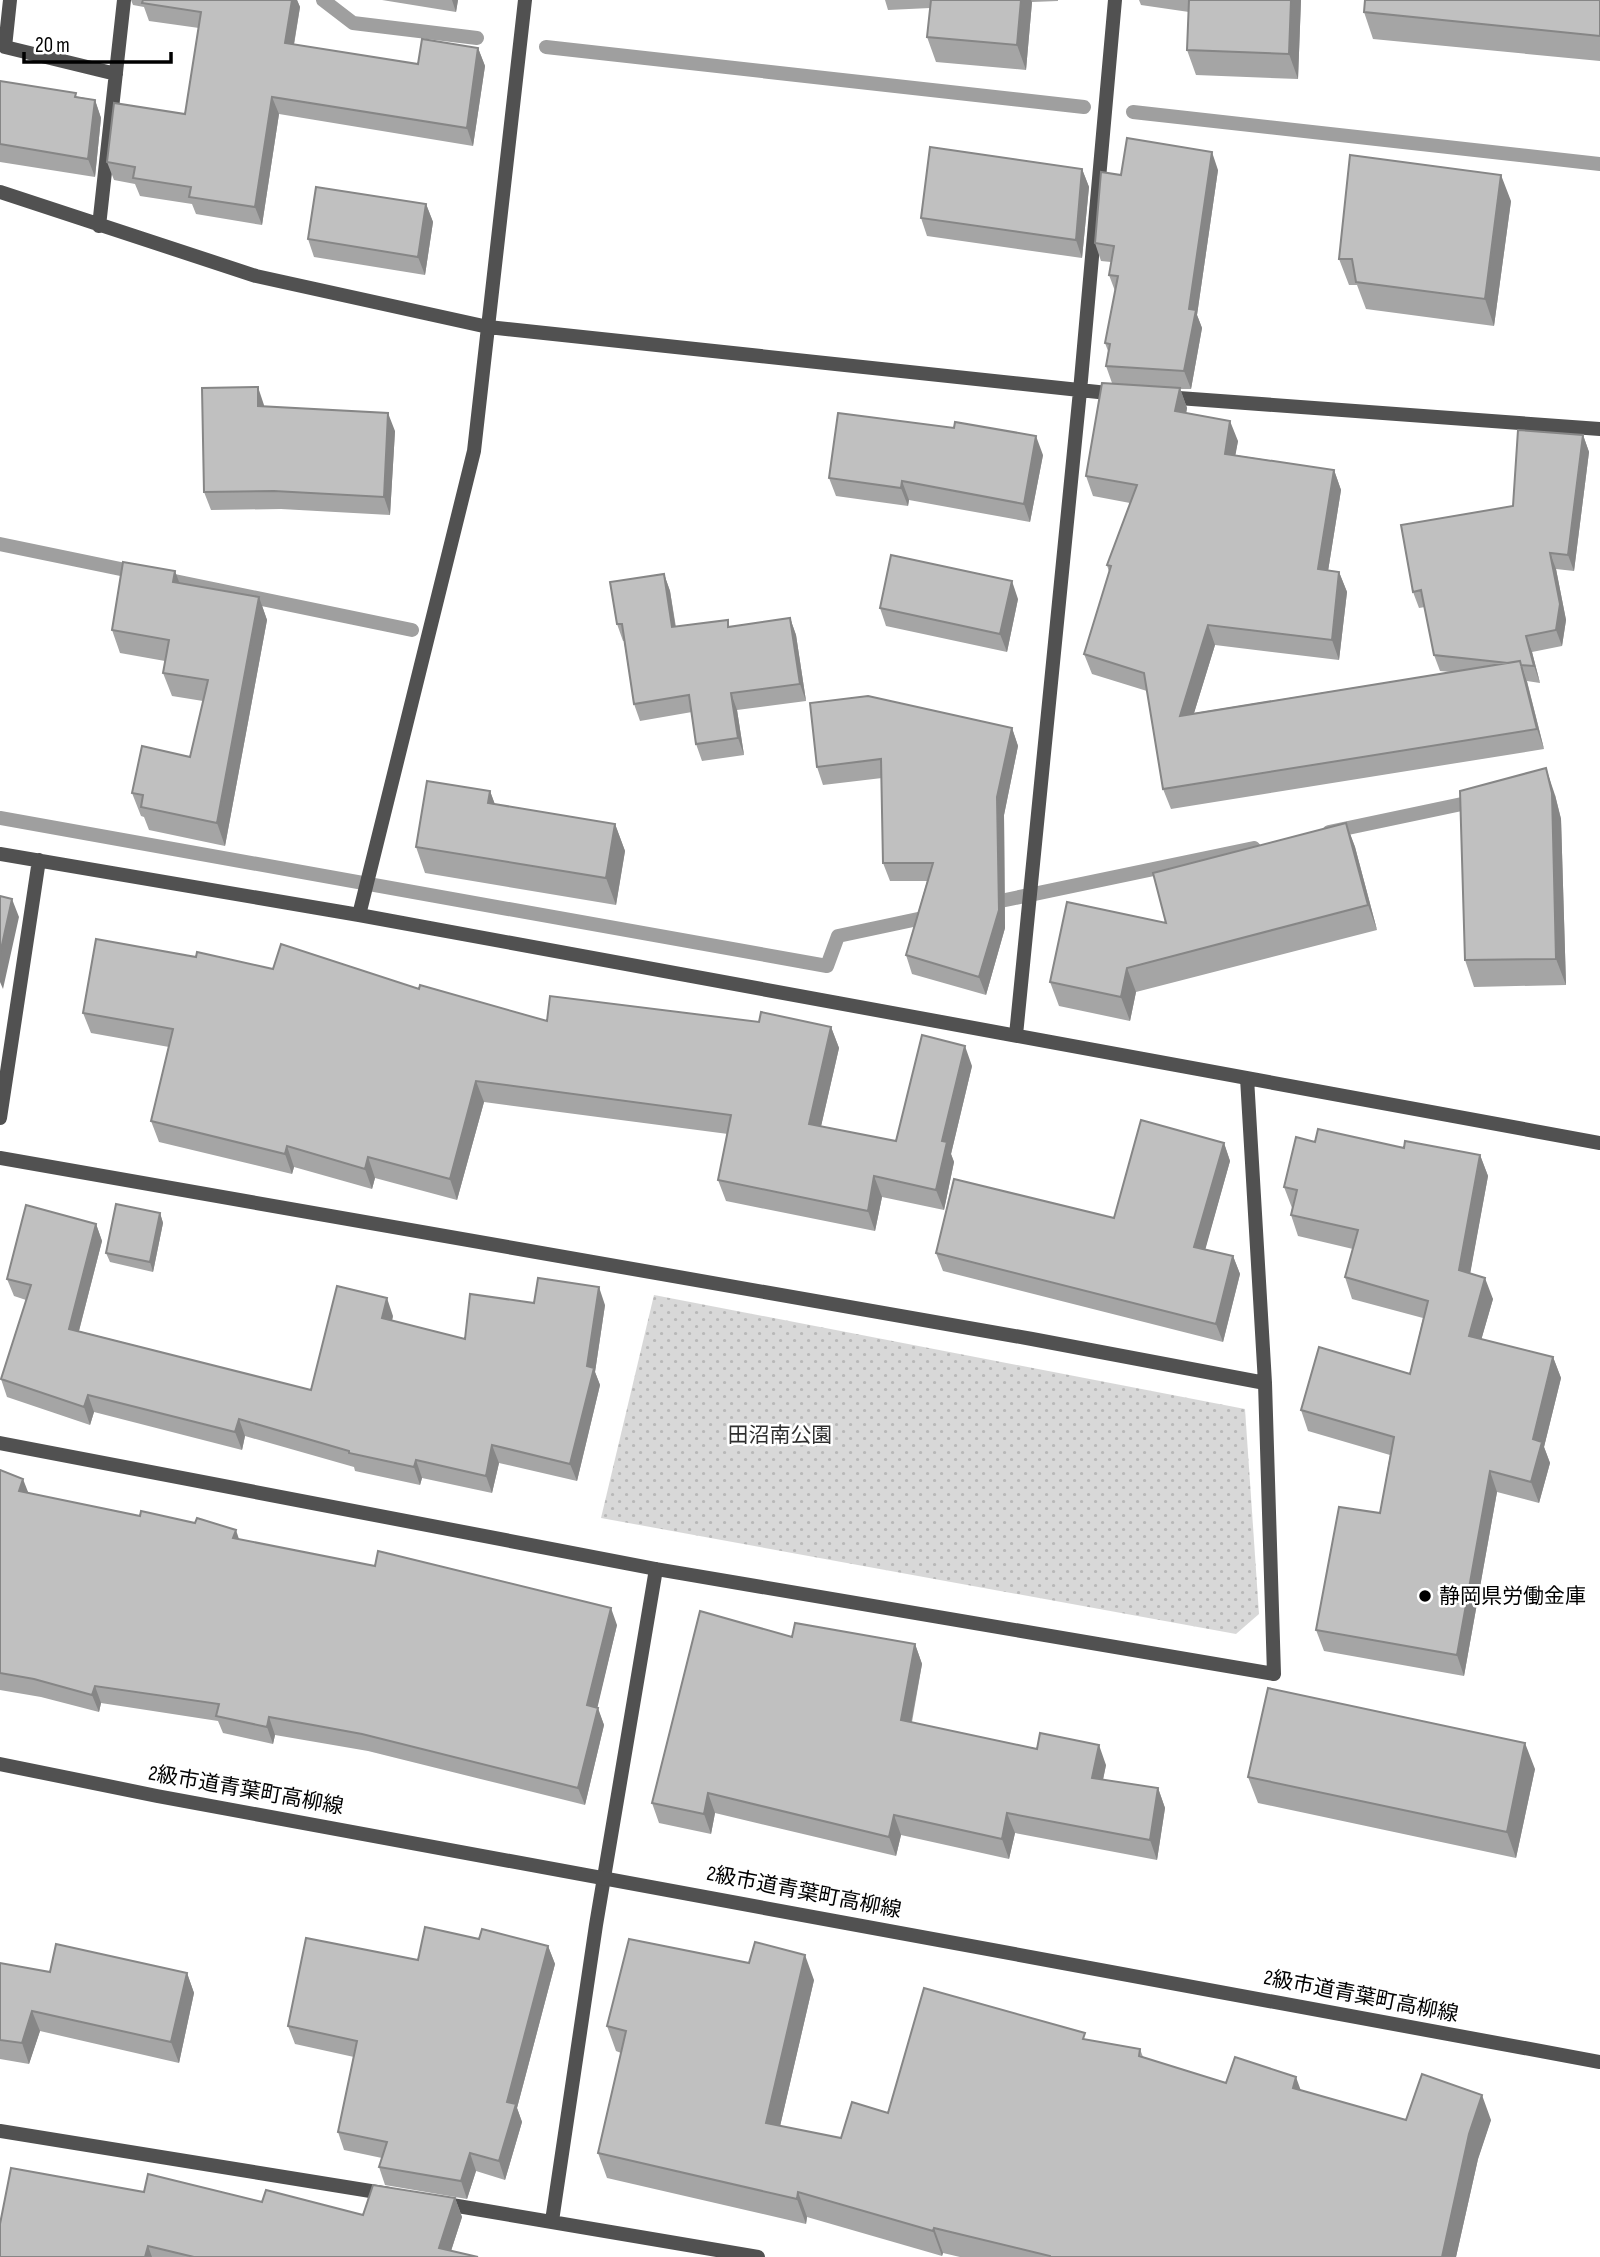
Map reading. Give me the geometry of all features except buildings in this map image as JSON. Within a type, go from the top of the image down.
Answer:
[{"type":"street","points":[[9,0],[5,47],[116,74]]},
{"type":"street","points":[[99,226],[124,0]]},
{"type":"street","points":[[359,915],[474,451],[526,0]]},
{"type":"street","points":[[1016,1035],[1080,391],[1115,0]]},
{"type":"street","points":[[0,192],[256,276],[488,327],[1080,391],[1600,429]]},
{"type":"street","points":[[0,854],[359,915],[1600,1143]]},
{"type":"street","points":[[0,1118],[38,860]]},
{"type":"street","points":[[0,1443],[656,1569],[1274,1674],[1265,1383],[1247,1078]]},
{"type":"street","points":[[0,1158],[1032,1339],[1265,1383]]},
{"type":"street","points":[[552,2221],[604,1876],[656,1569]]},
{"type":"street","name":"2級市道青葉町高柳線","points":[[0,1764],[157,1796],[604,1876],[1600,2062]]},
{"type":"street","points":[[0,2131],[400,2196]]},
{"type":"street","points":[[428,2201],[758,2257]]},
{"type":"green space","name":"田沼南公園","points":[[654,1295],[1245,1409],[1259,1614],[1236,1634],[601,1518]]},
{"type":"waterway","points":[[323,0],[353,23],[477,38]]},
{"type":"waterway","points":[[546,47],[1084,107]]},
{"type":"waterway","points":[[1133,112],[1600,164]]},
{"type":"waterway","points":[[0,544],[140,573]]},
{"type":"waterway","points":[[160,578],[412,630]]},
{"type":"waterway","points":[[1329,832],[1476,801]]},
{"type":"waterway","points":[[0,818],[827,966],[838,936],[932,916]]},
{"type":"waterway","points":[[986,904],[1254,848]]},
{"type":"place","name":"静岡県労働金庫","points":[[1425,1596]]}]
